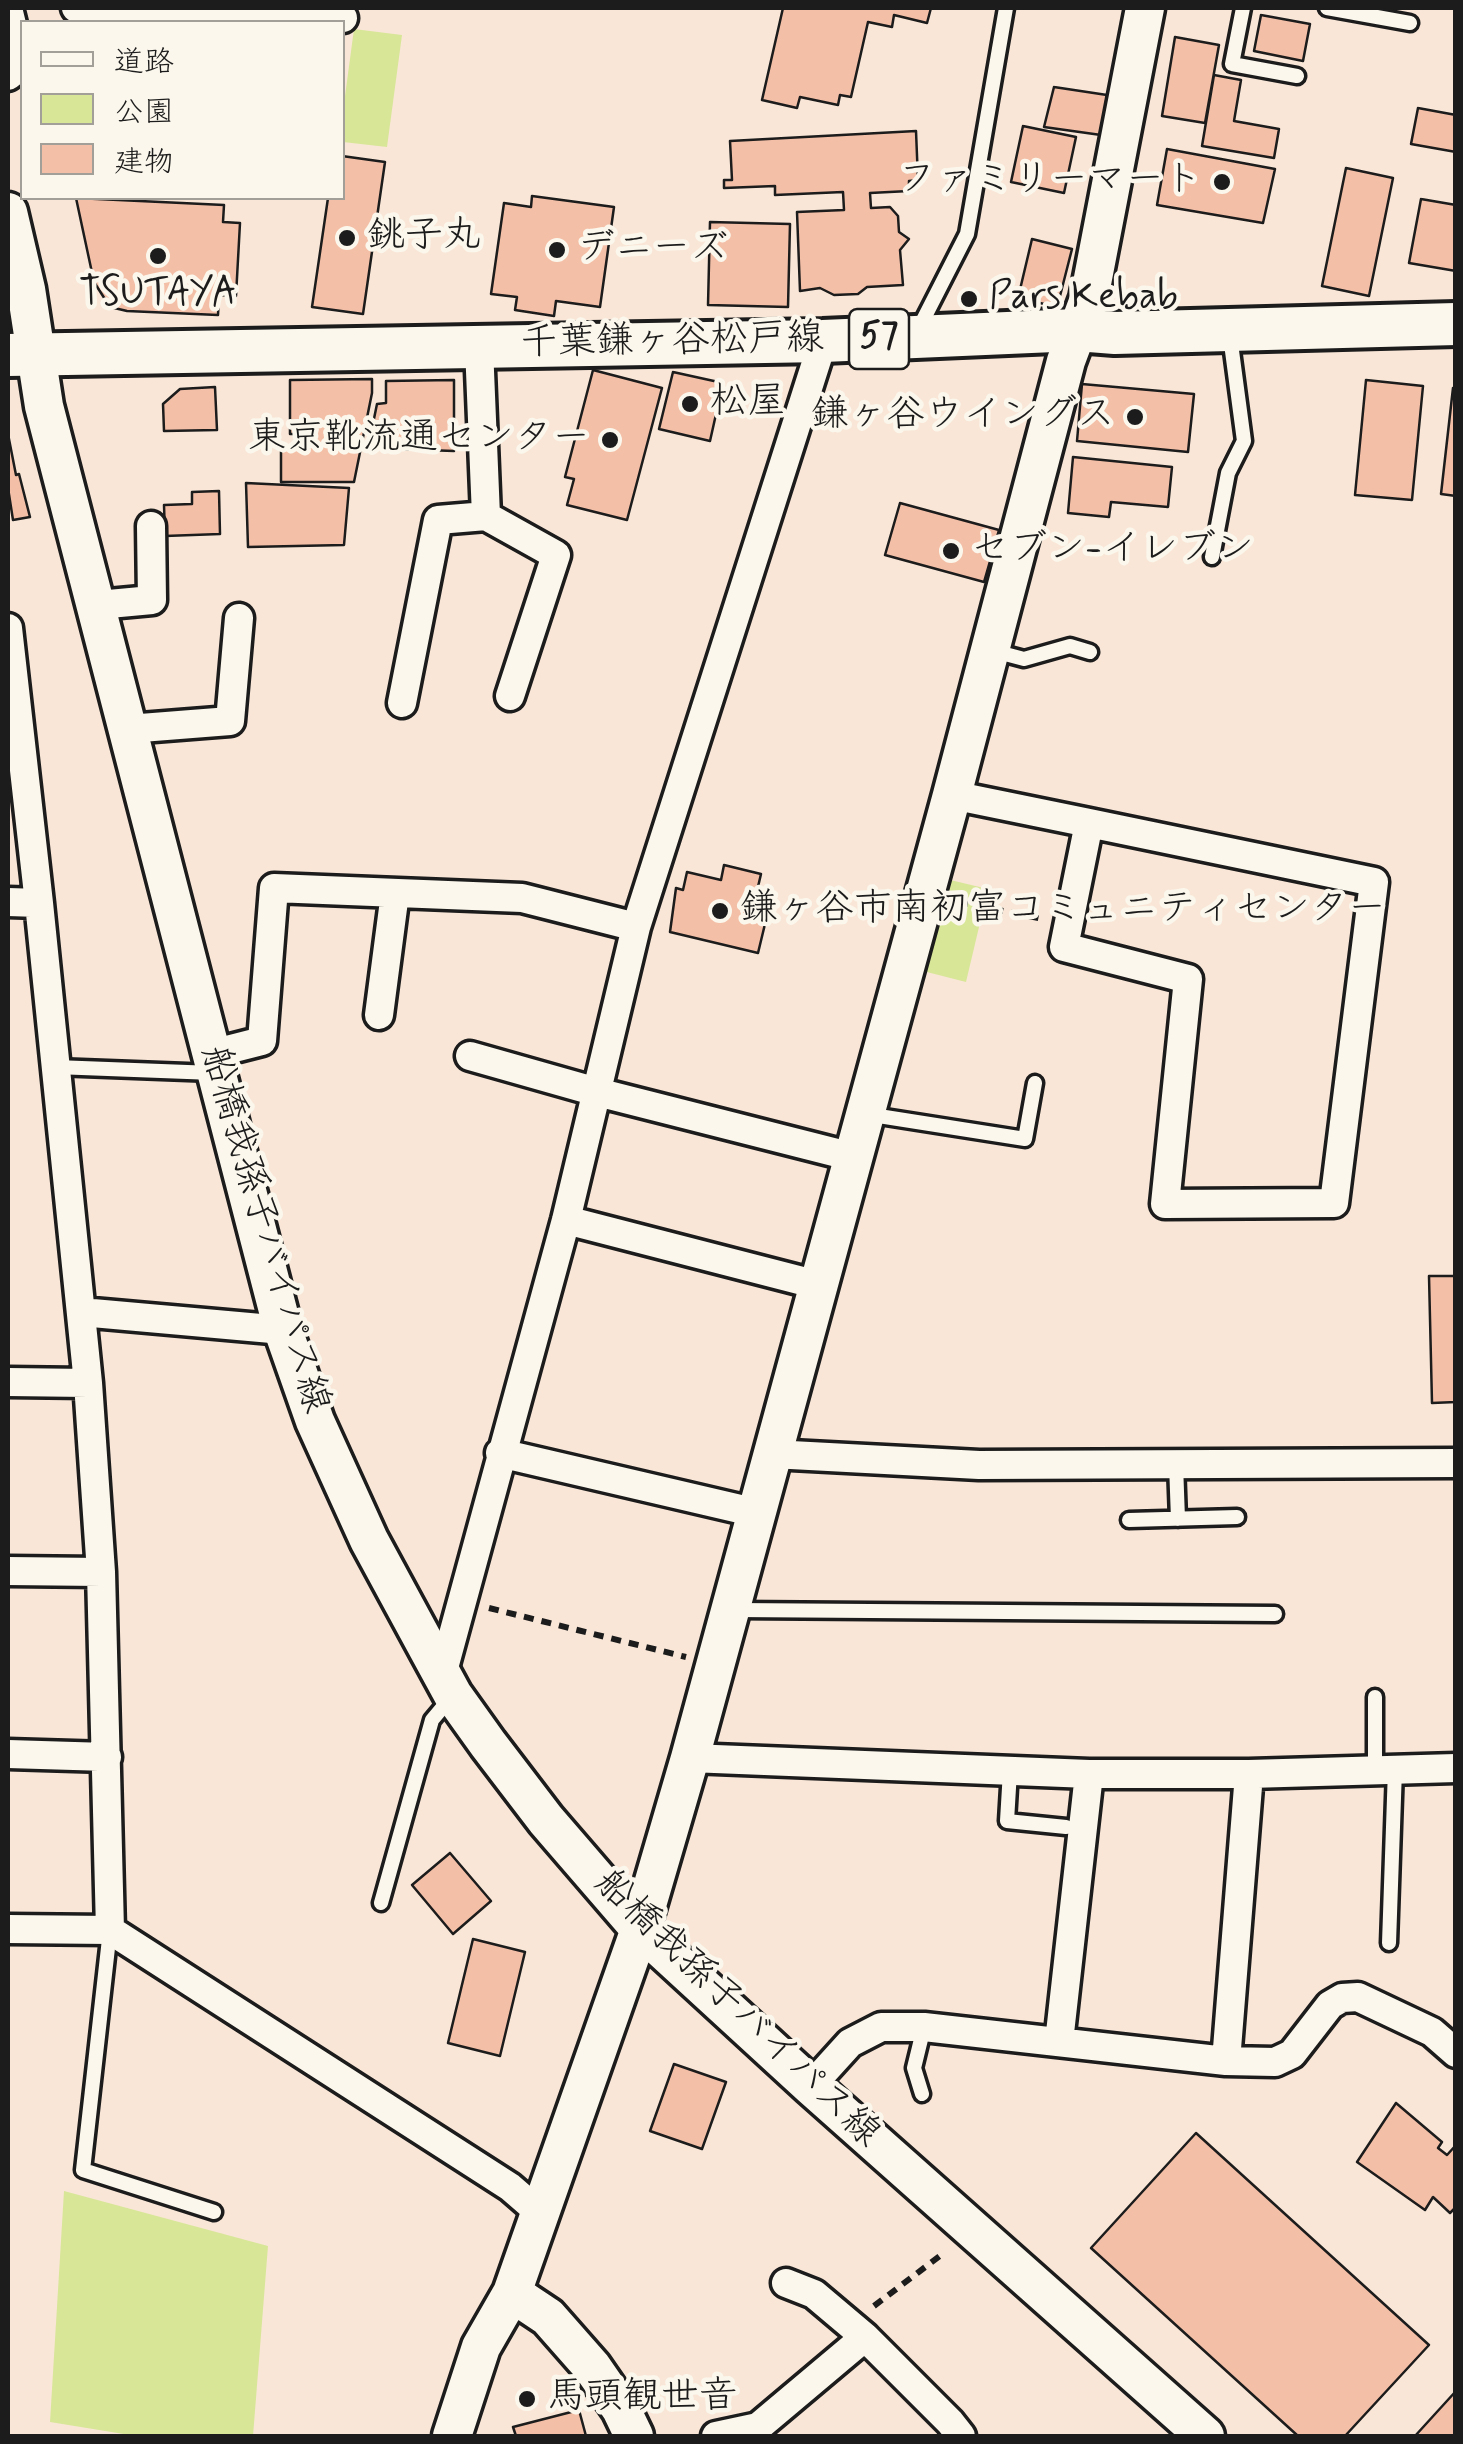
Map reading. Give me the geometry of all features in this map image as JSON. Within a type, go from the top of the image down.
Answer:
[{"type":"main road","name":"千葉鎌ヶ谷松戸線","points":[[21,355],[823,341],[1077,330],[1115,333],[1456,324]]},
{"type":"street","points":[[8,8],[20,57]]},
{"type":"street","points":[[76,8],[343,18]]},
{"type":"street","points":[[452,2436],[481,2346],[512,2292],[640,1929],[690,1758],[1066,361],[1089,300],[1145,8]]},
{"type":"street","name":"船橋我孫子バイパス線","points":[[8,212],[26,288],[21,355]]},
{"type":"street","name":"船橋我孫子バイパス線","points":[[8,310],[21,355],[44,406],[98,605],[283,1330],[316,1420],[369,1540],[448,1685],[546,1820],[640,1929],[1205,2436]]},
{"type":"street","points":[[448,1685],[460,1601],[566,1220],[636,927],[823,341]]},
{"type":"street","points":[[480,347],[486,516]]},
{"type":"street","points":[[402,703],[438,520],[486,516],[556,555],[510,696]]},
{"type":"street","points":[[98,605],[152,600],[150,526]]},
{"type":"street","points":[[128,729],[230,721],[239,618]]},
{"type":"street","points":[[8,628],[13,718],[39,903],[88,1383],[101,1572],[110,1930]]},
{"type":"street","points":[[952,795],[1089,823],[1374,882],[1334,1204],[1165,1204],[1188,979],[1064,948],[1089,823]]},
{"type":"street","points":[[214,1063],[262,1041],[274,888],[522,898],[636,927]]},
{"type":"street","points":[[378,1015],[395,893]]},
{"type":"street","points":[[8,902],[39,903]]},
{"type":"street","points":[[470,1056],[854,1156]]},
{"type":"street","points":[[566,1220],[818,1285]]},
{"type":"street","points":[[81,1312],[283,1330]]},
{"type":"street","points":[[8,1382],[88,1383]]},
{"type":"street","points":[[500,1453],[757,1513]]},
{"type":"street","points":[[772,1454],[979,1465],[1456,1463]]},
{"type":"street","points":[[8,1571],[101,1572]]},
{"type":"street","points":[[8,1754],[107,1756]]},
{"type":"street","points":[[690,1758],[1089,1774],[1456,1768]]},
{"type":"street","points":[[1059,2042],[1089,1774]]},
{"type":"street","points":[[1226,2061],[1249,1774]]},
{"type":"street","points":[[8,1928],[110,1930],[510,2187],[540,2213]]},
{"type":"street","points":[[811,2086],[850,2043],[881,2027],[924,2027],[1226,2061],[1275,2062],[1292,2054],[1330,2005],[1342,1998],[1358,1997],[1432,2032],[1456,2052]]},
{"type":"street","points":[[786,2283],[814,2294],[865,2337],[960,2436]]},
{"type":"street","points":[[512,2292],[548,2318],[592,2367],[634,2436]]},
{"type":"street","points":[[716,2436],[758,2427],[865,2337]]},
{"type":"lane","points":[[914,338],[967,234],[1006,8]]},
{"type":"lane","points":[[1243,8],[1232,64],[1298,76]]},
{"type":"lane","points":[[1327,8],[1410,23]]},
{"type":"lane","points":[[1212,557],[1228,473],[1244,441],[1229,330]]},
{"type":"lane","points":[[990,650],[1024,659],[1070,646],[1090,652]]},
{"type":"lane","points":[[55,1067],[214,1063]]},
{"type":"lane","points":[[865,1114],[1026,1139],[1035,1082]]},
{"type":"lane","points":[[1176,1464],[1178,1518]]},
{"type":"lane","points":[[1129,1520],[1237,1517]]},
{"type":"lane","points":[[731,1610],[1274,1614]]},
{"type":"lane","points":[[381,1903],[432,1720],[448,1685]]},
{"type":"lane","points":[[1375,1697],[1385,1769],[1390,1943]]},
{"type":"lane","points":[[1010,1771],[1007,1821],[1066,1827]]},
{"type":"lane","points":[[110,1930],[83,2170],[214,2212]]},
{"type":"lane","points":[[922,2094],[914,2068],[924,2027]]},
{"type":"path","points":[[922,906],[958,902],[1069,924]]},
{"type":"path","points":[[460,1601],[716,1664]]},
{"type":"path","points":[[870,2309],[945,2252]]},
{"type":"green space","points":[[354,29],[402,35],[387,147],[345,142],[345,96]]},
{"type":"green space","points":[[942,878],[988,889],[966,982],[919,970]]},
{"type":"green space","points":[[64,2191],[268,2246],[253,2436],[136,2436],[50,2422]]},
{"type":"building","points":[[783,8],[931,8],[927,23],[894,15],[892,27],[868,22],[851,97],[840,95],[838,105],[800,97],[797,108],[762,100]]},
{"type":"building","points":[[1261,15],[1310,24],[1303,61],[1254,51]]},
{"type":"building","points":[[1175,37],[1219,45],[1205,123],[1162,116]]},
{"type":"building","points":[[1214,75],[1241,80],[1234,121],[1279,129],[1274,158],[1202,146]]},
{"type":"building","points":[[1054,87],[1107,95],[1101,135],[1044,127]]},
{"type":"building","points":[[1418,108],[1456,115],[1456,152],[1411,144]]},
{"type":"building","points":[[1023,126],[1076,137],[1064,193],[1011,182]]},
{"type":"building","points":[[916,131],[918,180],[909,181],[909,191],[870,193],[871,208],[890,207],[898,216],[899,232],[909,239],[900,250],[903,285],[867,287],[858,294],[834,295],[820,288],[800,291],[797,212],[844,210],[843,192],[775,195],[775,186],[724,188],[724,180],[732,180],[730,141]]},
{"type":"building","points":[[1167,149],[1275,169],[1263,223],[1157,205]]},
{"type":"building","points":[[345,156],[385,162],[363,314],[312,307],[328,200],[345,200]]},
{"type":"building","points":[[1346,168],[1393,178],[1369,296],[1322,286]]},
{"type":"building","points":[[532,196],[614,207],[600,307],[556,301],[554,316],[515,310],[517,297],[491,294],[504,203],[531,207]]},
{"type":"building","points":[[1421,199],[1456,205],[1456,271],[1409,263]]},
{"type":"building","points":[[76,200],[224,205],[223,222],[240,223],[236,296],[219,295],[218,315],[110,307],[94,282]]},
{"type":"building","points":[[710,222],[790,224],[788,307],[708,305]]},
{"type":"building","points":[[1032,239],[1072,249],[1060,296],[1056,295],[1053,306],[1018,298]]},
{"type":"building","points":[[593,370],[662,388],[627,520],[567,505],[574,479],[565,477]]},
{"type":"building","points":[[673,372],[723,383],[710,441],[659,429]]},
{"type":"building","points":[[372,379],[354,482],[281,482],[281,448],[294,448],[296,434],[290,434],[290,380]]},
{"type":"building","points":[[454,380],[454,451],[368,448],[377,404],[386,403],[386,381]]},
{"type":"building","points":[[1366,380],[1423,386],[1412,500],[1355,495]]},
{"type":"building","name":"鎌ヶ谷ウイングス","points":[[1082,384],[1194,394],[1188,452],[1077,441]]},
{"type":"building","points":[[215,387],[217,430],[164,431],[163,404],[180,389]]},
{"type":"building","points":[[1453,388],[1456,389],[1456,496],[1441,494]]},
{"type":"building","points":[[8,434],[30,517],[13,520],[8,488]]},
{"type":"building","points":[[1073,457],[1172,467],[1168,507],[1111,502],[1109,517],[1068,513]]},
{"type":"building","points":[[246,483],[349,488],[344,545],[248,547]]},
{"type":"building","points":[[219,491],[220,534],[165,536],[164,505],[192,504],[192,492]]},
{"type":"building","points":[[900,503],[999,530],[984,582],[885,555]]},
{"type":"building","points":[[724,865],[761,874],[757,891],[772,895],[758,953],[670,932],[676,888],[683,890],[687,872],[721,880]]},
{"type":"building","points":[[1429,1276],[1456,1276],[1456,1402],[1432,1403]]},
{"type":"building","points":[[450,1853],[491,1901],[453,1934],[412,1885]]},
{"type":"building","points":[[473,1939],[525,1952],[500,2056],[448,2043]]},
{"type":"building","points":[[674,2064],[726,2082],[702,2149],[650,2131]]},
{"type":"building","points":[[1396,2103],[1442,2142],[1438,2148],[1447,2155],[1456,2145],[1456,2207],[1450,2213],[1433,2197],[1425,2210],[1357,2162]]},
{"type":"building","points":[[1196,2133],[1429,2345],[1345,2436],[1298,2436],[1091,2248]]},
{"type":"building","points":[[1456,2391],[1456,2436],[1415,2436]]},
{"type":"building","points":[[579,2410],[586,2436],[516,2436],[513,2427]]},
{"type":"place","name":"ファミリーマート","points":[[1222,182]]},
{"type":"place","name":"銚子丸","points":[[347,238]]},
{"type":"place","name":"デニーズ","points":[[557,250]]},
{"type":"place","name":"TSUTAYA","points":[[158,256]]},
{"type":"place","name":"Pars Kebab","points":[[969,299]]},
{"type":"place","name":"松屋","points":[[690,404]]},
{"type":"place","name":"鎌ヶ谷ウイングス","points":[[1135,417]]},
{"type":"place","name":"東京靴流通センター","points":[[610,440]]},
{"type":"place","name":"セブン-イレブン","points":[[951,551]]},
{"type":"place","name":"鎌ヶ谷市南初富コミュニティセンター","points":[[720,911]]},
{"type":"place","name":"馬頭観世音","points":[[527,2399]]}]
